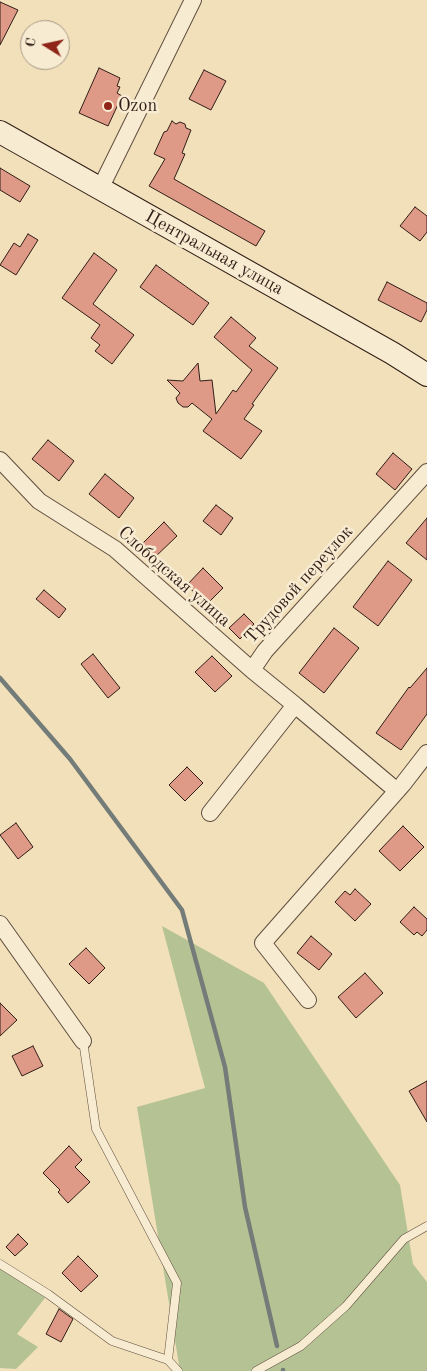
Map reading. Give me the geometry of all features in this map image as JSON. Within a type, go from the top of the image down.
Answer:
[{"type":"street","points":[[100,189],[193,0]]},
{"type":"street","name":"Центральная улица","points":[[0,132],[392,353],[427,375]]},
{"type":"street","name":"Слободская улица","points":[[2,468],[39,501],[115,549],[252,670]]},
{"type":"street","name":"Трудовой переулок","points":[[398,791],[252,670],[265,651],[427,472]]},
{"type":"street","points":[[210,813],[295,705]]},
{"type":"street","points":[[308,1000],[263,943],[398,791],[427,753]]},
{"type":"street","points":[[0,924],[83,1041]]},
{"type":"lane","points":[[83,1041],[96,1129],[177,1282],[168,1360]]},
{"type":"lane","points":[[256,1371],[301,1346],[346,1306],[404,1239],[427,1226]]},
{"type":"lane","points":[[0,1264],[48,1294],[112,1341],[168,1360],[178,1371]]},
{"type":"green space","points":[[162,926],[264,983],[400,1185],[413,1264],[427,1282],[427,1371],[180,1371],[137,1107],[205,1088]]},
{"type":"green space","points":[[0,1264],[48,1294],[17,1334],[38,1347],[16,1369],[0,1368]]},
{"type":"building","points":[[0,2],[18,10],[0,45]]},
{"type":"building","points":[[99,68],[120,78],[117,86],[120,87],[117,93],[122,96],[108,126],[79,113]]},
{"type":"building","points":[[204,70],[226,81],[211,110],[189,99]]},
{"type":"building","points":[[172,121],[176,124],[180,122],[185,124],[186,128],[191,130],[182,153],[185,154],[174,179],[265,231],[256,246],[149,186],[165,159],[154,154],[164,132],[167,131]]},
{"type":"building","points":[[0,168],[30,186],[20,202],[0,190]]},
{"type":"building","points":[[415,207],[427,216],[427,232],[420,241],[400,226]]},
{"type":"building","points":[[28,234],[38,240],[16,275],[0,265],[14,243],[20,247]]},
{"type":"building","points":[[94,253],[117,270],[93,304],[134,335],[112,364],[95,351],[100,345],[91,338],[100,325],[62,298]]},
{"type":"building","points":[[156,265],[209,303],[193,325],[140,287]]},
{"type":"building","points":[[387,282],[427,303],[427,310],[421,322],[378,300]]},
{"type":"building","points":[[231,317],[256,338],[249,346],[278,368],[252,404],[254,405],[244,419],[262,431],[241,459],[203,431],[212,419],[192,403],[188,407],[183,407],[178,403],[176,398],[180,393],[167,380],[183,381],[198,363],[200,381],[212,380],[216,414],[233,390],[236,392],[252,370],[214,337]]},
{"type":"building","points":[[48,440],[74,461],[59,481],[32,459]]},
{"type":"building","points":[[393,453],[412,469],[395,490],[376,474]]},
{"type":"building","points":[[105,474],[134,498],[119,518],[89,494]]},
{"type":"building","points":[[216,505],[233,518],[221,535],[203,521]]},
{"type":"building","points":[[427,518],[427,560],[406,543]]},
{"type":"building","points":[[164,522],[177,536],[152,560],[139,547]]},
{"type":"building","points":[[388,561],[412,580],[378,626],[353,607]]},
{"type":"building","points":[[203,568],[223,588],[206,605],[187,585]]},
{"type":"building","points":[[44,590],[66,609],[59,618],[36,599]]},
{"type":"building","points":[[244,614],[254,624],[240,639],[229,628]]},
{"type":"building","points":[[334,628],[359,648],[324,693],[299,673]]},
{"type":"building","points":[[93,654],[120,688],[108,698],[81,664]]},
{"type":"building","points":[[212,656],[232,676],[215,692],[195,672]]},
{"type":"building","points":[[427,668],[427,714],[401,750],[376,733],[409,687]]},
{"type":"building","points":[[187,767],[203,783],[185,801],[169,785]]},
{"type":"building","points":[[16,823],[33,847],[18,859],[0,835]]},
{"type":"building","points":[[403,826],[424,847],[400,871],[379,851]]},
{"type":"building","points":[[355,889],[371,904],[355,921],[335,902],[345,891],[350,895]]},
{"type":"building","points":[[414,907],[427,919],[427,930],[422,936],[417,932],[414,935],[400,922]]},
{"type":"building","points":[[311,936],[332,954],[319,970],[297,953]]},
{"type":"building","points":[[86,948],[105,968],[89,984],[69,964]]},
{"type":"building","points":[[365,973],[383,993],[356,1018],[338,997]]},
{"type":"building","points":[[0,1003],[17,1020],[0,1036]]},
{"type":"building","points":[[33,1046],[43,1066],[22,1076],[12,1056]]},
{"type":"building","points":[[427,1081],[427,1122],[409,1091]]},
{"type":"building","points":[[69,1146],[82,1160],[75,1167],[90,1182],[68,1203],[58,1192],[60,1190],[43,1173]]},
{"type":"building","points":[[18,1234],[28,1244],[15,1256],[6,1247]]},
{"type":"building","points":[[78,1256],[98,1276],[81,1292],[62,1273]]},
{"type":"building","points":[[59,1309],[73,1319],[61,1342],[46,1334]]},
{"type":"waterway","points":[[0,678],[70,759],[182,910],[225,1067],[245,1207],[277,1346]]},
{"type":"place","name":"Ozon","points":[[108,106]]}]
